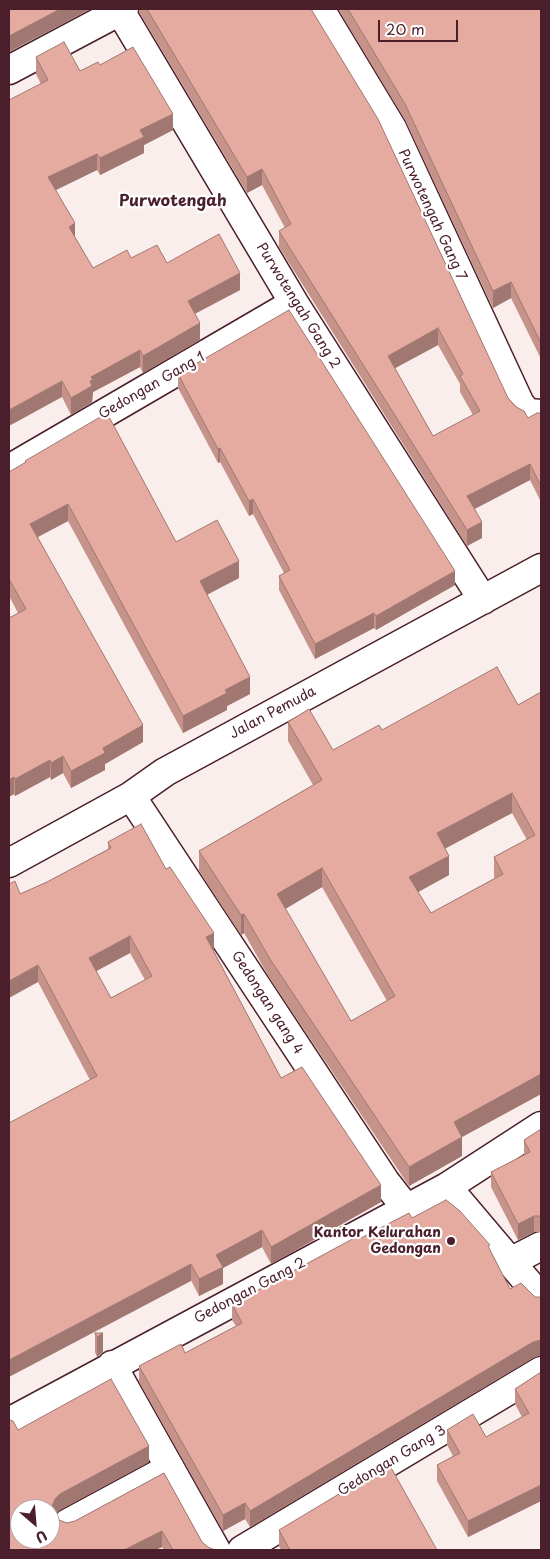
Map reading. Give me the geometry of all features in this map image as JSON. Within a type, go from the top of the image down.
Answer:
[{"type":"street","points":[[9,70],[121,9]]},
{"type":"street","name":"Purwotengah Gang 2","points":[[121,9],[294,303],[483,600]]},
{"type":"street","name":"Purwotengah Gang 7","points":[[320,9],[392,128],[520,404],[528,413],[541,414]]},
{"type":"street","name":"Gedongan Gang 1","points":[[9,469],[294,303]]},
{"type":"street","name":"Jalan Pemuda","points":[[9,863],[131,796],[165,772],[541,568]]},
{"type":"street","name":"Gedongan gang 4","points":[[131,796],[406,1208]]},
{"type":"street","name":"Gedongan Gang 2","points":[[9,1422],[112,1365],[447,1187],[541,1126]]},
{"type":"street","points":[[447,1187],[541,1298]]},
{"type":"street","points":[[510,1262],[541,1246]]},
{"type":"street","points":[[112,1365],[216,1550]]},
{"type":"street","name":"Gedongan Gang 3","points":[[242,1550],[541,1371]]},
{"type":"street","points":[[68,1523],[170,1468]]},
{"type":"building","points":[[9,9],[60,9],[9,36]]},
{"type":"building","points":[[147,9],[311,9],[378,119],[508,398],[516,407],[524,411],[528,418],[541,413],[541,486],[530,464],[467,496],[482,522],[467,530],[279,231],[291,224],[262,169],[247,177]],"holes":[[[438,328],[463,374],[460,376],[480,411],[433,436],[388,356]]]},
{"type":"building","points":[[348,9],[541,9],[541,343],[511,282],[493,291],[405,104]]},
{"type":"building","points":[[64,42],[80,71],[98,62],[100,65],[133,47],[173,114],[140,130],[144,137],[100,158],[97,154],[48,177],[75,223],[69,227],[93,268],[127,250],[131,258],[157,245],[167,263],[219,234],[240,273],[188,301],[200,323],[143,356],[140,350],[91,377],[93,380],[90,381],[92,386],[71,398],[62,381],[9,410],[9,100],[48,80],[36,57]]},
{"type":"building","points":[[289,310],[455,571],[376,616],[374,613],[315,644],[279,576],[290,570],[253,499],[249,501],[220,448],[218,449],[178,374]]},
{"type":"building","points":[[107,413],[176,542],[217,520],[239,561],[200,581],[250,677],[225,690],[227,693],[183,716],[68,504],[30,524],[143,725],[103,748],[105,753],[71,771],[63,756],[51,763],[50,760],[15,779],[14,777],[9,780],[9,618],[26,609],[9,579],[9,472]]},
{"type":"building","points":[[497,667],[518,705],[541,692],[541,1074],[454,1122],[462,1137],[409,1167],[270,959],[244,914],[241,915],[199,851],[322,780],[288,722],[309,709],[333,750],[379,725],[382,730]],"holes":[[[512,793],[535,835],[494,857],[503,874],[431,913],[409,877],[449,856],[437,833]],[[322,868],[395,996],[351,1021],[277,894]]]},
{"type":"building","points":[[141,824],[166,869],[170,867],[214,933],[206,937],[281,1078],[302,1067],[381,1185],[271,1247],[262,1230],[216,1255],[223,1267],[199,1279],[191,1264],[9,1360],[9,1123],[97,1076],[38,965],[9,981],[9,884],[15,881],[20,894],[111,848],[108,842]],"holes":[[[130,936],[152,976],[111,998],[89,958]]]},
{"type":"building","points":[[541,1129],[541,1216],[534,1216],[518,1224],[491,1172],[530,1152],[524,1140]]},
{"type":"building","points":[[446,1200],[460,1211],[490,1245],[488,1246],[510,1289],[521,1283],[535,1297],[541,1297],[541,1340],[533,1342],[250,1511],[245,1503],[223,1515],[139,1366],[181,1344],[185,1353],[242,1323],[232,1304],[358,1236],[359,1239],[409,1213],[412,1218]]},
{"type":"building","points":[[95,1333],[103,1333],[97,1337]]},
{"type":"building","points":[[541,1372],[541,1485],[468,1521],[437,1465],[460,1453],[447,1430],[473,1414],[486,1437],[529,1413],[515,1389]]},
{"type":"building","points":[[111,1379],[149,1446],[60,1494],[55,1499],[10,1499],[10,1549],[60,1549],[60,1520],[67,1523],[75,1521],[164,1473],[202,1542],[215,1550],[173,1550],[162,1531],[124,1550],[9,1550],[9,1420],[13,1421],[18,1430]]},
{"type":"building","points":[[389,1464],[437,1550],[290,1550],[279,1530]]},
{"type":"place","name":"Kantor Kelurahan Gedongan","points":[[451,1241]]},
{"type":"district","name":"Purwotengah","points":[[173,202]]}]
